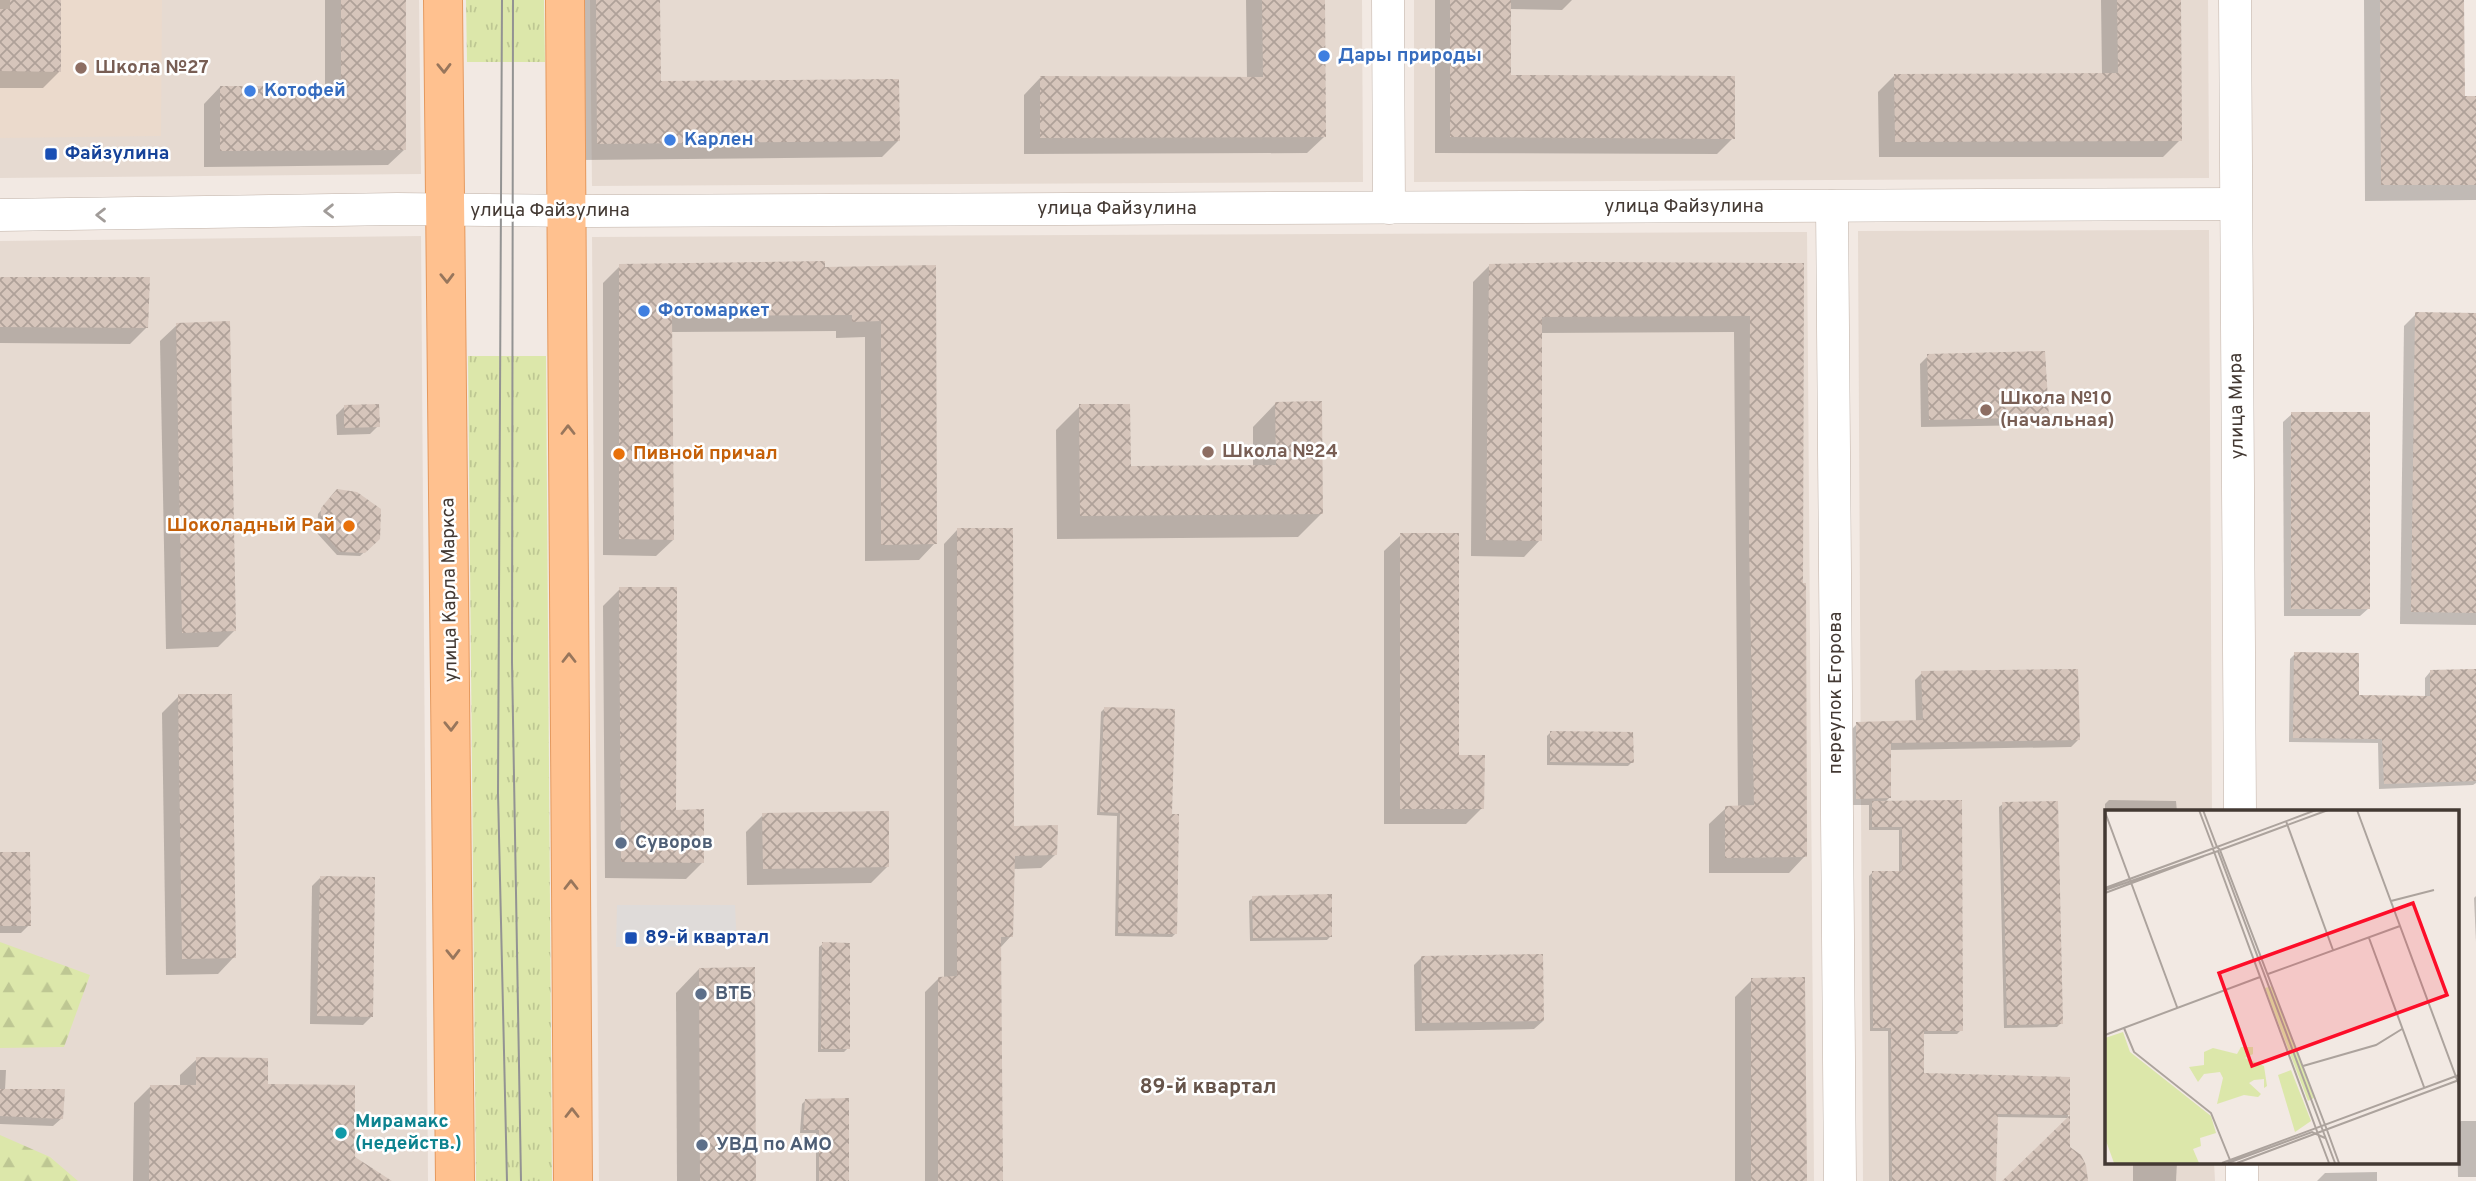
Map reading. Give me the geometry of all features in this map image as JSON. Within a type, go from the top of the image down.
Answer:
[{"type":"main road","name":"улица Карла Маркса","points":[[443,0],[455,1181]]},
{"type":"main road","points":[[565,0],[573,1181]]},
{"type":"street","points":[[1388,0],[1389,208]]},
{"type":"street","name":"улица Мира","points":[[2235,0],[2241,810]]},
{"type":"street","name":"улица Файзулина","points":[[0,215],[447,210],[2235,204]]},
{"type":"street","name":"переулок Егорова","points":[[1832,206],[1840,1181]]},
{"type":"shaded area","points":[[0,0],[419,0],[421,174],[0,178]]},
{"type":"shaded area","name":"Школа №27","points":[[0,0],[162,0],[161,136],[0,138]]},
{"type":"shaded area","points":[[590,0],[1362,0],[1363,182],[592,186]]},
{"type":"shaded area","points":[[1414,0],[2208,0],[2209,178],[1414,182]]},
{"type":"shaded area","points":[[2209,230],[2212,810],[2105,810],[2105,1164],[2214,1164],[2215,1181],[1863,1181],[1858,231]]},
{"type":"shaded area","points":[[1807,232],[1814,1181],[599,1181],[592,237]]},
{"type":"shaded area","points":[[421,236],[428,1181],[0,1181],[0,241]]},
{"type":"shaded area","points":[[617,905],[735,905],[737,946],[616,947]]},
{"type":"green space","points":[[466,0],[544,0],[545,62],[467,62]]},
{"type":"green space","points":[[468,356],[546,356],[552,1181],[476,1181]]},
{"type":"green space","points":[[0,942],[90,975],[64,1047],[0,1048]]},
{"type":"green space","points":[[0,1135],[50,1157],[78,1181],[0,1181]]},
{"type":"building","points":[[10,0],[61,0],[61,72],[0,71],[0,9],[10,9]]},
{"type":"building","points":[[341,0],[406,0],[406,150],[220,151],[220,86],[341,86]]},
{"type":"building","points":[[596,0],[660,0],[661,81],[899,79],[900,141],[597,144]]},
{"type":"building","points":[[1262,0],[1325,0],[1326,137],[1040,138],[1040,76],[1263,77]]},
{"type":"building","points":[[1450,0],[1511,0],[1511,75],[1735,76],[1735,139],[1450,137]]},
{"type":"building","points":[[2117,0],[2181,0],[2182,141],[1895,142],[1894,74],[2118,73]]},
{"type":"building","points":[[2380,0],[2464,0],[2465,96],[2476,96],[2476,185],[2381,185]]},
{"type":"building","points":[[825,261],[825,267],[936,265],[937,544],[881,545],[881,321],[852,322],[852,315],[672,316],[674,540],[619,539],[619,264]]},
{"type":"building","points":[[1804,263],[1803,583],[1806,583],[1807,857],[1725,858],[1725,806],[1754,805],[1749,542],[1750,316],[1542,317],[1542,541],[1486,540],[1489,264]]},
{"type":"building","points":[[0,277],[150,277],[148,328],[0,327]]},
{"type":"building","points":[[2415,312],[2476,313],[2476,613],[2411,612]]},
{"type":"building","points":[[230,321],[236,631],[182,633],[176,323]]},
{"type":"building","points":[[2045,351],[2049,417],[1929,420],[1927,354]]},
{"type":"building","points":[[1322,401],[1323,514],[1080,516],[1079,404],[1130,404],[1131,466],[1276,465],[1275,402]]},
{"type":"building","points":[[379,404],[380,427],[344,428],[344,405]]},
{"type":"building","points":[[2291,412],[2370,412],[2370,609],[2291,609]]},
{"type":"building","points":[[337,489],[357,492],[381,509],[380,539],[365,553],[340,552],[320,529],[321,508]]},
{"type":"building","points":[[957,528],[1013,528],[1014,826],[1058,825],[1057,855],[1015,856],[1013,937],[1001,937],[1003,1181],[938,1181],[938,977],[957,976]]},
{"type":"building","points":[[1400,533],[1459,533],[1459,755],[1485,755],[1484,809],[1400,809]]},
{"type":"building","points":[[619,587],[677,587],[676,810],[704,809],[704,863],[621,862]]},
{"type":"building","points":[[2294,652],[2359,653],[2359,695],[2430,696],[2430,670],[2476,669],[2476,781],[2384,784],[2382,739],[2293,738]]},
{"type":"building","points":[[2078,669],[2080,740],[1891,743],[1891,798],[1856,799],[1856,722],[1923,720],[1921,671]]},
{"type":"building","points":[[178,694],[232,694],[236,958],[182,959]]},
{"type":"building","points":[[1104,707],[1175,709],[1172,814],[1179,814],[1177,934],[1118,933],[1120,813],[1100,812]]},
{"type":"building","points":[[1550,731],[1633,732],[1634,763],[1550,762]]},
{"type":"building","points":[[1962,800],[1963,1031],[1924,1031],[1924,1073],[2070,1077],[2070,1115],[1998,1114],[1996,1181],[1892,1181],[1891,1028],[1873,1028],[1872,871],[1902,871],[1902,827],[1872,827],[1872,801]]},
{"type":"building","points":[[2058,801],[2063,1024],[2007,1025],[2002,802]]},
{"type":"building","points":[[889,811],[889,867],[763,869],[762,813]]},
{"type":"building","points":[[0,852],[30,852],[31,926],[0,926]]},
{"type":"building","points":[[320,876],[375,877],[373,1017],[317,1016]]},
{"type":"building","points":[[1332,894],[1332,937],[1253,938],[1252,896]]},
{"type":"building","points":[[822,942],[850,943],[850,1049],[821,1049]]},
{"type":"building","points":[[1543,954],[1544,1021],[1422,1023],[1421,956]]},
{"type":"building","points":[[755,967],[756,1181],[700,1181],[699,968]]},
{"type":"building","points":[[1805,977],[1807,1181],[1751,1181],[1751,978]]},
{"type":"building","points":[[196,1057],[268,1058],[268,1084],[355,1085],[355,1157],[392,1181],[149,1181],[150,1085],[196,1085]]},
{"type":"building","points":[[0,1089],[65,1089],[63,1119],[0,1116]]},
{"type":"building","points":[[849,1098],[849,1181],[819,1181],[819,1130],[803,1130],[805,1099]]},
{"type":"building","points":[[2070,1115],[2070,1147],[2081,1155],[2086,1165],[2088,1181],[2002,1181]]},
{"type":"tram line","points":[[502,0],[498,793],[507,1181]]},
{"type":"tram line","points":[[513,0],[512,662],[521,1181]]},
{"type":"place","name":"Дары природы","points":[[1324,56]]},
{"type":"place","name":"Школа №27","points":[[81,68]]},
{"type":"place","name":"Котофей","points":[[250,91]]},
{"type":"place","name":"Карлен","points":[[670,140]]},
{"type":"place","name":"Файзулина","points":[[51,154]]},
{"type":"place","name":"Фотомаркет","points":[[644,311]]},
{"type":"place","name":"Школа №10 (начальная)","points":[[1986,410]]},
{"type":"place","name":"Школа №24","points":[[1208,452]]},
{"type":"place","name":"Пивной причал","points":[[619,454]]},
{"type":"place","name":"Шоколадный Рай","points":[[349,526]]},
{"type":"place","name":"Суворов","points":[[621,843]]},
{"type":"place","name":"89-й квартал","points":[[631,938]]},
{"type":"place","name":"ВТБ","points":[[701,994]]},
{"type":"place","name":"Мирамакс (недейств.)","points":[[341,1133]]},
{"type":"place","name":"УВД по АМО","points":[[702,1145]]},
{"type":"district","name":"89-й квартал","points":[[1208,1087]]}]
